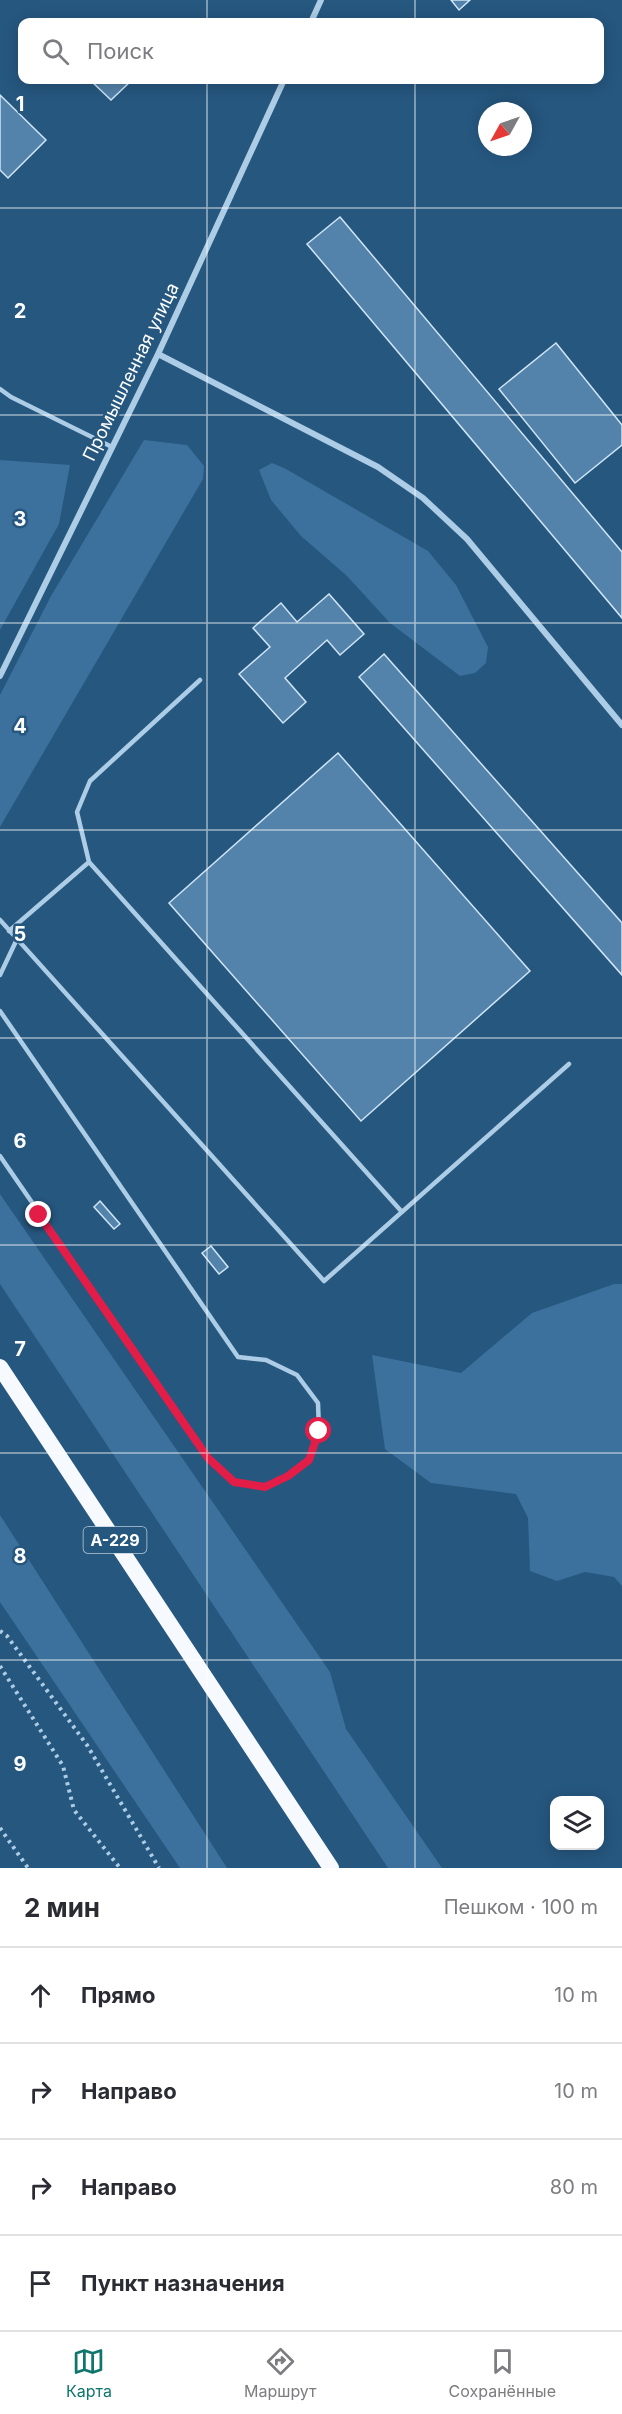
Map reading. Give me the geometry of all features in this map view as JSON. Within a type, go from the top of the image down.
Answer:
[{"type":"highway","name":"А-229","points":[[0,1367],[331,1868]]},
{"type":"street","points":[[313,18],[321,0]]},
{"type":"street","name":"Промышленная улица","points":[[0,676],[158,354],[282,84]]},
{"type":"street","points":[[158,354],[378,466],[423,498],[467,538],[622,725]]},
{"type":"lane","points":[[0,389],[11,397],[112,447]]},
{"type":"lane","points":[[200,680],[90,781],[77,812],[89,862],[402,1212]]},
{"type":"lane","points":[[9,931],[89,862]]},
{"type":"lane","points":[[0,920],[324,1281],[569,1064]]},
{"type":"lane","points":[[0,975],[17,939]]},
{"type":"lane","points":[[0,1011],[238,1357],[266,1360],[297,1375],[318,1403],[319,1431],[309,1460],[288,1476],[265,1487],[234,1482],[208,1458],[0,1156]]},
{"type":"path","points":[[0,1630],[7,1636],[87,1745],[159,1868]]},
{"type":"path","points":[[0,1666],[63,1766],[74,1810],[120,1868]]},
{"type":"path","points":[[0,1828],[28,1868]]},
{"type":"shaded area","points":[[144,440],[187,445],[204,466],[203,479],[0,827],[0,695],[51,596]]},
{"type":"shaded area","points":[[0,460],[70,465],[59,524],[0,630]]},
{"type":"shaded area","points":[[272,463],[428,551],[456,585],[488,647],[486,663],[475,673],[460,676],[390,623],[347,576],[301,536],[271,500],[259,470]]},
{"type":"shaded area","points":[[0,1194],[330,1672],[346,1729],[442,1868],[388,1868],[0,1284]]},
{"type":"shaded area","points":[[614,1284],[622,1284],[622,1586],[614,1577],[585,1572],[557,1581],[530,1571],[528,1518],[516,1494],[431,1483],[385,1449],[372,1355],[461,1373],[532,1313]]},
{"type":"shaded area","points":[[0,1515],[227,1868],[180,1868],[0,1602]]},
{"type":"building","points":[[451,0],[470,0],[459,10]]},
{"type":"building","points":[[94,84],[128,84],[111,100]]},
{"type":"building","points":[[0,95],[46,140],[8,178],[0,170]]},
{"type":"building","points":[[340,217],[622,552],[622,618],[307,244]]},
{"type":"building","points":[[556,343],[622,425],[622,445],[575,483],[499,389]]},
{"type":"building","points":[[329,594],[364,634],[340,655],[327,640],[285,678],[306,702],[283,723],[239,674],[270,647],[253,628],[281,603],[297,622]]},
{"type":"building","points":[[384,654],[622,923],[622,975],[359,677]]},
{"type":"building","points":[[338,753],[530,971],[361,1121],[169,903]]},
{"type":"building","points":[[100,1201],[120,1224],[114,1229],[94,1207]]},
{"type":"building","points":[[211,1246],[228,1267],[219,1274],[202,1253]]},
{"type":"route","points":[[39,1215],[208,1458],[234,1482],[265,1487],[288,1476],[309,1460],[319,1431]]}]
